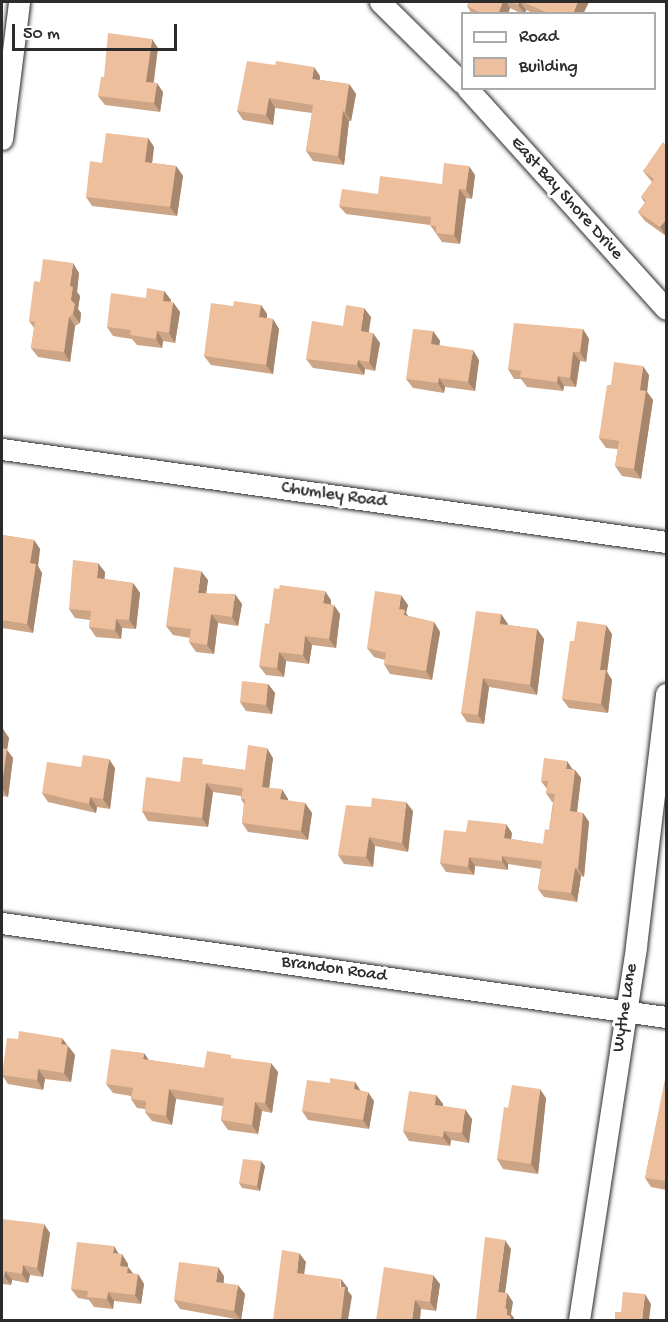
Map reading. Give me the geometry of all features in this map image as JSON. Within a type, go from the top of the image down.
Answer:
[{"type":"street","points":[[2,139],[20,2]]},
{"type":"street","points":[[380,2],[461,83]]},
{"type":"street","name":"East Bay Shore Drive","points":[[469,90],[584,221],[666,309]]},
{"type":"street","name":"Chumley Road","points":[[2,449],[666,543]]},
{"type":"street","name":"Wythe Lane","points":[[579,1320],[626,1011],[666,694]]},
{"type":"street","name":"Brandon Road","points":[[2,922],[666,1017]]},
{"type":"building","points":[[469,2],[503,2],[499,12],[479,12],[467,6]]},
{"type":"building","points":[[522,2],[578,2],[574,12],[546,12]]},
{"type":"building","points":[[108,33],[152,39],[146,82],[157,83],[154,103],[98,96],[101,77],[104,77]]},
{"type":"building","points":[[247,61],[275,65],[276,61],[314,67],[312,79],[349,84],[345,112],[343,111],[338,156],[306,151],[313,105],[269,98],[266,115],[237,111]]},
{"type":"building","points":[[106,133],[148,138],[145,162],[176,166],[170,207],[86,197],[90,161],[102,163]]},
{"type":"building","points":[[663,142],[666,145],[666,220],[660,227],[638,212],[646,201],[641,197],[654,179],[643,171]]},
{"type":"building","points":[[444,163],[469,166],[466,190],[459,189],[454,235],[436,233],[436,226],[430,225],[431,217],[339,206],[342,189],[378,194],[380,176],[442,184]]},
{"type":"building","points":[[43,259],[73,263],[70,286],[73,287],[71,300],[75,304],[73,314],[69,317],[64,352],[31,348],[35,322],[29,321],[34,281],[40,282]]},
{"type":"building","points":[[147,288],[164,291],[163,301],[173,302],[169,333],[157,331],[156,339],[130,335],[131,330],[107,327],[111,293],[146,298]]},
{"type":"building","points":[[234,301],[261,305],[259,317],[273,319],[266,365],[204,356],[211,303],[233,306]]},
{"type":"building","points":[[346,305],[364,308],[361,331],[373,333],[369,362],[358,360],[357,365],[306,359],[312,321],[343,326]]},
{"type":"building","points":[[514,323],[583,329],[580,352],[573,352],[570,378],[558,376],[557,382],[520,377],[521,371],[508,369]]},
{"type":"building","points":[[413,329],[433,331],[431,344],[473,350],[468,382],[439,378],[438,383],[406,379]]},
{"type":"building","points":[[614,362],[643,366],[640,390],[646,391],[634,469],[615,466],[619,441],[599,438],[607,385],[611,385]]},
{"type":"building","points":[[2,535],[34,540],[30,563],[36,564],[27,624],[2,620]]},
{"type":"building","points":[[73,560],[98,563],[97,578],[133,583],[129,620],[116,619],[115,630],[89,627],[91,611],[69,609]]},
{"type":"building","points":[[174,567],[201,571],[198,593],[235,594],[232,617],[211,614],[207,645],[189,642],[191,629],[166,626]]},
{"type":"building","points":[[280,585],[325,591],[323,603],[334,605],[329,639],[305,636],[303,655],[279,652],[277,668],[259,666],[265,623],[269,624],[274,588],[279,589]]},
{"type":"building","points":[[375,591],[401,595],[399,609],[405,610],[404,615],[434,622],[426,671],[384,664],[386,653],[367,648]]},
{"type":"building","points":[[476,611],[501,614],[500,624],[537,629],[530,685],[483,678],[478,715],[461,713]]},
{"type":"building","points":[[577,621],[606,625],[600,670],[606,670],[601,704],[562,699],[570,641],[574,641]]},
{"type":"building","points":[[242,681],[268,684],[266,705],[240,702]]},
{"type":"building","points":[[248,745],[267,748],[262,787],[282,789],[280,799],[305,803],[301,831],[242,823],[245,799],[241,799],[243,788],[206,783],[202,818],[142,811],[146,777],[180,782],[183,757],[203,759],[202,764],[245,770]]},
{"type":"building","points":[[2,748],[7,749],[2,785]]},
{"type":"building","points":[[83,755],[109,759],[103,799],[90,797],[89,804],[42,793],[47,762],[81,767]]},
{"type":"building","points":[[544,758],[567,761],[566,769],[575,770],[570,811],[583,813],[578,868],[575,868],[571,893],[538,889],[542,861],[502,856],[502,861],[469,857],[468,867],[440,863],[444,830],[466,832],[468,820],[506,824],[504,838],[543,844],[545,829],[549,830],[555,794],[546,793],[548,781],[541,781]]},
{"type":"building","points":[[372,798],[406,802],[402,843],[369,837],[366,857],[338,855],[346,805],[371,807]]},
{"type":"building","points":[[19,1031],[62,1038],[61,1044],[68,1045],[64,1073],[38,1069],[37,1080],[2,1075],[7,1038],[18,1039]]},
{"type":"building","points":[[111,1049],[144,1053],[143,1059],[204,1068],[207,1051],[231,1055],[231,1058],[271,1063],[265,1103],[255,1102],[252,1125],[221,1120],[224,1098],[169,1089],[166,1116],[145,1112],[146,1101],[131,1099],[133,1088],[106,1084]]},
{"type":"building","points":[[330,1078],[355,1082],[354,1089],[368,1092],[363,1120],[302,1111],[307,1080],[330,1083]]},
{"type":"building","points":[[666,1079],[666,1181],[645,1178]]},
{"type":"building","points":[[512,1085],[540,1089],[531,1164],[497,1159],[504,1107],[508,1108]]},
{"type":"building","points":[[409,1091],[436,1095],[435,1105],[465,1109],[462,1133],[444,1131],[443,1137],[403,1131]]},
{"type":"building","points":[[243,1159],[261,1161],[257,1186],[239,1183]]},
{"type":"building","points":[[2,1219],[44,1224],[37,1268],[23,1265],[22,1274],[5,1271],[2,1276]]},
{"type":"building","points":[[485,1237],[505,1240],[498,1292],[507,1293],[505,1308],[507,1315],[511,1316],[510,1320],[476,1320]]},
{"type":"building","points":[[77,1242],[114,1246],[113,1253],[122,1254],[120,1266],[128,1267],[127,1273],[138,1274],[135,1295],[108,1292],[107,1299],[87,1297],[88,1291],[71,1289]]},
{"type":"building","points":[[282,1250],[299,1253],[297,1273],[341,1279],[340,1287],[345,1287],[341,1320],[273,1320]]},
{"type":"building","points":[[179,1262],[218,1267],[216,1282],[238,1285],[234,1311],[174,1300]]},
{"type":"building","points":[[384,1267],[433,1275],[430,1302],[415,1300],[412,1320],[376,1320]]},
{"type":"building","points":[[623,1292],[645,1294],[642,1320],[615,1320],[615,1312],[621,1312]]}]
